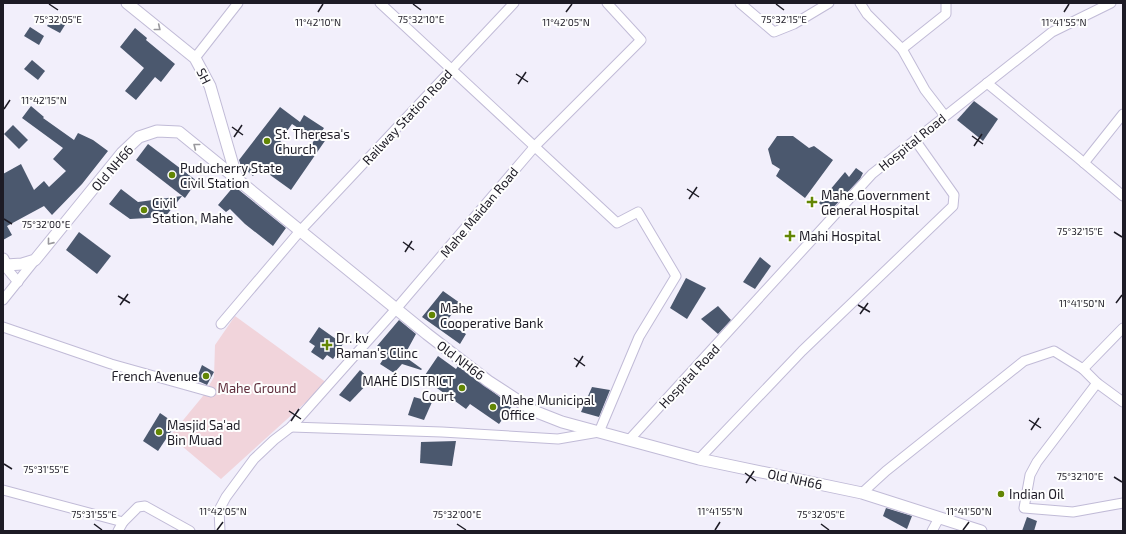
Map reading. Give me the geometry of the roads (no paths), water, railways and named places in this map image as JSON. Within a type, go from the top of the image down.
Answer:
[{"type":"main road","name":"SH","points":[[127,3],[195,58],[210,86],[237,179]]},
{"type":"main road","name":"Old NH66","points":[[36,260],[122,153],[139,137],[157,131],[179,132],[396,309],[488,381],[534,411],[562,422],[699,459],[862,493],[981,531]]},
{"type":"main road","points":[[5,262],[22,264],[36,260]]},
{"type":"street","points":[[195,58],[238,3]]},
{"type":"street","points":[[291,427],[442,432],[558,438],[599,432],[639,338],[676,276],[638,212],[617,223],[536,145],[380,3]]},
{"type":"street","name":"Railway Station Road","points":[[221,324],[300,231],[514,3]]},
{"type":"street","name":"Mahe Maidan Road","points":[[220,531],[219,510],[226,497],[254,459],[274,440],[291,427],[396,309],[536,145],[641,40],[607,3]]},
{"type":"street","points":[[740,3],[774,32],[794,24],[829,3]]},
{"type":"street","points":[[860,3],[867,14],[902,49],[925,90],[945,116]]},
{"type":"street","points":[[902,49],[946,14],[946,3]]},
{"type":"street","name":"Hospital Road","points":[[629,440],[872,174],[1052,32],[1111,3]]},
{"type":"street","points":[[987,83],[1123,196]]},
{"type":"street","points":[[1084,163],[1123,114]]},
{"type":"street","points":[[699,459],[802,351],[952,206],[954,195],[915,140]]},
{"type":"street","points":[[3,300],[36,260]]},
{"type":"street","points":[[5,262],[8,270],[18,282]]},
{"type":"street","points":[[3,327],[111,364],[211,392]]},
{"type":"street","points":[[1083,369],[1123,328]]},
{"type":"street","points":[[862,493],[886,471],[1024,361],[1054,351],[1083,369],[1097,383],[1123,402]]},
{"type":"street","points":[[1097,383],[1037,462],[1030,475],[1024,508],[1073,512],[1123,503]]},
{"type":"street","points":[[3,490],[123,522]]},
{"type":"street","points":[[118,531],[123,522],[138,507],[145,506],[190,531]]},
{"type":"street","points":[[932,531],[939,518]]},
{"type":"place","name":"St. Theresa's Church","points":[[267,141]]},
{"type":"place","name":"Puducherry State Civil Station","points":[[172,175]]},
{"type":"place","name":"Mahe Government General Hospital","points":[[812,202]]},
{"type":"place","name":"Civil Station, Mahe","points":[[144,210]]},
{"type":"place","name":"Mahi Hospital","points":[[790,236]]},
{"type":"place","name":"Mahe Cooperative Bank","points":[[432,315]]},
{"type":"place","name":"Dr. kv Raman's Clinc","points":[[327,345]]},
{"type":"place","name":"French Avenue","points":[[206,376]]},
{"type":"place","name":"MAHÉ DISTRICT Court","points":[[462,388]]},
{"type":"place","name":"Mahe Municipal Office","points":[[493,407]]},
{"type":"place","name":"Masjid Sa'ad Bin Muad","points":[[159,432]]},
{"type":"place","name":"Indian Oil","points":[[1001,494]]},
{"type":"park label","name":"Mahe Ground","points":[[257,388]]}]
